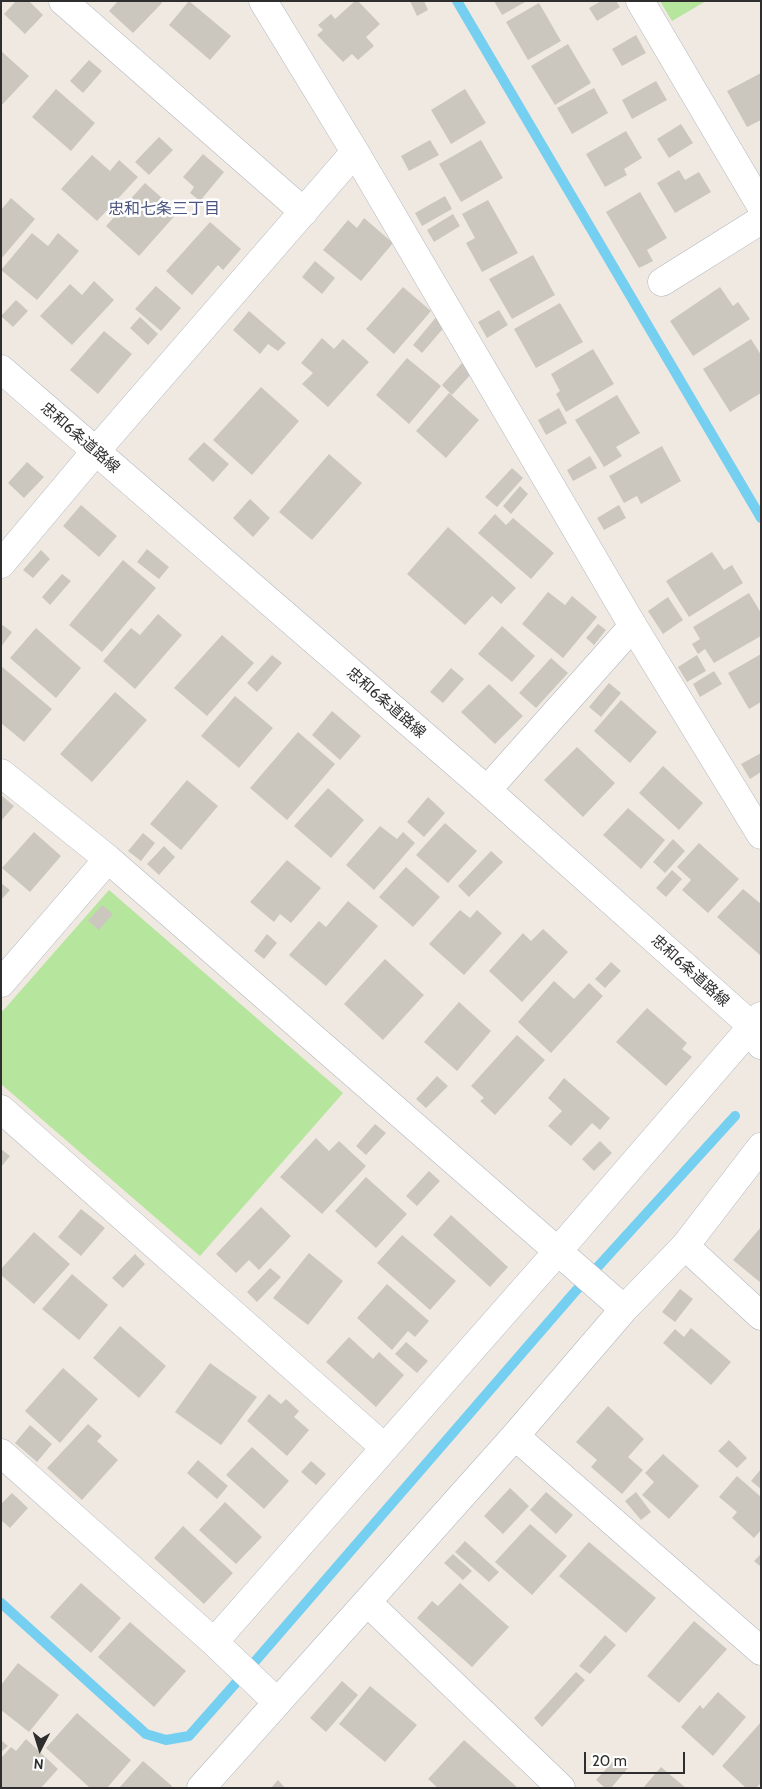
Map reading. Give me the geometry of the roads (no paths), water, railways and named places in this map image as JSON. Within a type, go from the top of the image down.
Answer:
[{"type":"street","points":[[62,1],[304,212]]},
{"type":"street","points":[[263,1],[355,152],[633,626],[761,835]]},
{"type":"street","points":[[640,1],[761,206]]},
{"type":"street","points":[[1,564],[355,152]]},
{"type":"street","points":[[662,282],[761,220]]},
{"type":"street","name":"忠和6条道路線","points":[[1,370],[487,790],[758,1029]]},
{"type":"street","points":[[487,790],[633,626]]},
{"type":"street","points":[[1,773],[108,859],[615,1301]]},
{"type":"street","points":[[1,983],[108,859]]},
{"type":"street","points":[[214,1642],[558,1251],[758,1029]]},
{"type":"street","points":[[1,1109],[385,1448]]},
{"type":"street","points":[[202,1788],[268,1693],[367,1602],[515,1436],[615,1301],[684,1246],[761,1147]]},
{"type":"street","points":[[684,1246],[761,1316]]},
{"type":"street","points":[[515,1436],[761,1651]]},
{"type":"street","points":[[1,1453],[214,1642],[268,1693]]},
{"type":"street","points":[[367,1602],[561,1788]]},
{"type":"waterway","points":[[457,1],[761,518]]},
{"type":"waterway","points":[[1,1603],[146,1734],[166,1740],[189,1736],[573,1294],[735,1116]]},
{"type":"district","name":"忠和七条三丁目","points":[[164,209]]}]
